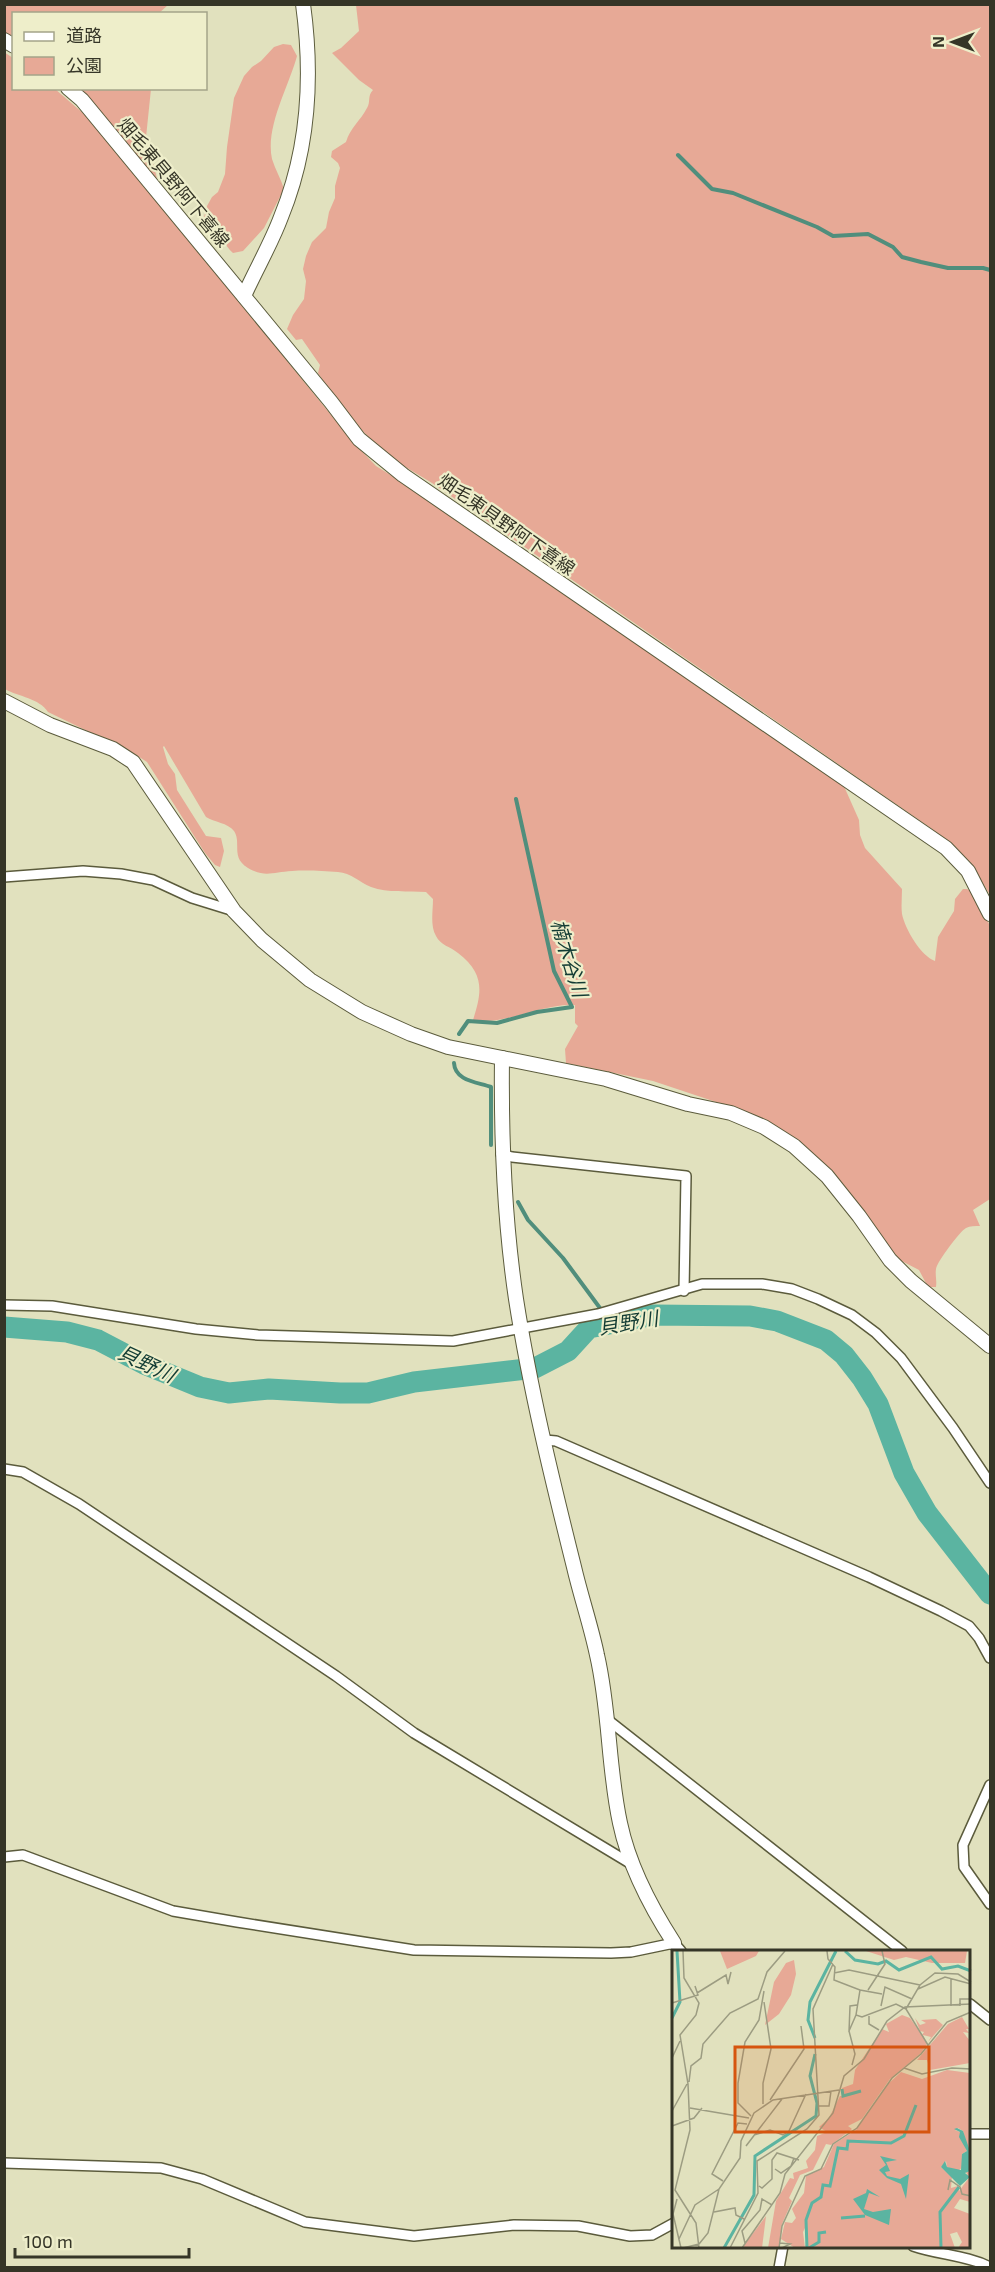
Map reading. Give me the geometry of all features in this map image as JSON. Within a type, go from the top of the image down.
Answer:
[{"type":"street","points":[[244,296],[281,218],[296,176],[309,90],[309,48],[303,4]]},
{"type":"street","name":"畑毛東貝野阿下喜線","points":[[71,90],[82,99],[359,439],[403,475],[946,848],[968,872],[990,914]]},
{"type":"street","points":[[4,701],[50,725],[113,749],[133,762],[234,911],[310,980],[339,999],[411,1034],[448,1047],[606,1079],[688,1104],[731,1113],[764,1127],[794,1146],[827,1176],[890,1260],[910,1281],[990,1347]]},
{"type":"street","points":[[4,877],[83,871],[121,874],[153,880],[192,898],[234,911]]},
{"type":"street","points":[[4,1857],[23,1855],[173,1911],[414,1950],[611,1953],[678,1947],[643,1890],[620,1824],[598,1657],[574,1569],[534,1395],[506,1224],[501,1154],[502,1058]]},
{"type":"street","points":[[501,1154],[686,1176],[684,1291]]},
{"type":"street","points":[[4,1305],[51,1306],[196,1329],[278,1336],[453,1341],[523,1330],[598,1314],[702,1284],[762,1284],[792,1289],[852,1316],[876,1333],[901,1358],[990,1483]]},
{"type":"street","points":[[545,1440],[556,1441],[869,1577],[941,1611],[969,1626],[990,1658]]},
{"type":"street","points":[[4,1469],[23,1472],[79,1504],[336,1676],[414,1733],[633,1864]]},
{"type":"street","points":[[608,1720],[902,1950]]},
{"type":"street","points":[[990,1785],[963,1845],[964,1867],[990,1904]]},
{"type":"street","points":[[971,2006],[990,2020]]},
{"type":"street","points":[[971,2134],[990,2134]]},
{"type":"street","points":[[4,2163],[161,2168],[202,2179],[305,2222],[414,2236],[514,2225],[578,2226],[641,2236],[659,2233],[672,2224]]},
{"type":"street","points":[[779,2268],[783,2248]]},
{"type":"street","points":[[916,2248],[964,2257],[990,2267]]},
{"type":"green space","points":[[5,5],[168,5],[160,12],[12,12],[12,41],[5,35]]},
{"type":"green space","points":[[356,5],[990,5],[990,895],[970,862],[932,829],[432,483],[384,454],[338,404],[318,373],[320,365],[302,339],[296,340],[287,329],[304,299],[306,281],[303,269],[306,256],[312,242],[326,228],[335,198],[335,186],[340,168],[331,157],[332,151],[346,142],[350,132],[367,108],[373,90],[359,80],[332,53],[341,48],[359,31]]},
{"type":"green space","points":[[283,44],[291,45],[297,56],[272,134],[272,159],[284,189],[264,228],[243,251],[233,253],[213,224],[205,223],[204,217],[207,206],[218,192],[225,174],[234,98],[244,76],[274,47]]},
{"type":"green space","points":[[4,52],[12,57],[12,90],[56,90],[91,120],[353,442],[376,466],[431,500],[843,784],[859,820],[860,835],[865,848],[902,889],[904,920],[914,941],[924,954],[935,961],[938,937],[954,911],[955,899],[963,889],[974,893],[990,926],[990,1199],[973,1210],[980,1226],[966,1228],[954,1240],[936,1269],[936,1287],[928,1287],[919,1270],[896,1258],[833,1174],[802,1143],[767,1122],[728,1106],[653,1081],[566,1063],[565,1049],[578,1026],[575,1023],[575,1005],[549,1007],[498,1020],[473,1020],[479,992],[477,976],[467,961],[438,939],[432,923],[433,899],[426,892],[378,889],[338,872],[298,871],[264,874],[248,868],[239,859],[234,831],[206,817],[164,746],[168,764],[175,774],[177,790],[206,836],[221,838],[224,851],[220,867],[215,865],[147,762],[48,712],[34,701],[5,689]]},
{"type":"green space","points":[[79,90],[151,90],[145,147],[157,179]]},
{"type":"waterway","points":[[678,155],[712,189],[733,193],[817,227],[833,236],[868,234],[893,247],[902,257],[948,268],[990,270]]},
{"type":"waterway","name":"楠木谷川","points":[[459,1034],[468,1021],[497,1023],[537,1012],[572,1007],[554,971],[516,799]]},
{"type":"waterway","name":"楠木谷川","points":[[454,1063],[455,1069],[462,1077],[491,1087],[491,1145]]},
{"type":"waterway","name":"楠木谷川","points":[[518,1202],[528,1220],[563,1258],[611,1323]]},
{"type":"waterway","name":"貝野川","points":[[4,1327],[67,1332],[98,1340],[144,1364],[200,1387],[229,1393],[269,1389],[368,1393],[414,1382],[535,1368],[568,1351],[589,1328],[654,1315],[750,1316],[777,1321],[826,1340],[844,1355],[862,1378],[878,1404],[904,1473],[927,1513],[990,1594]]}]
